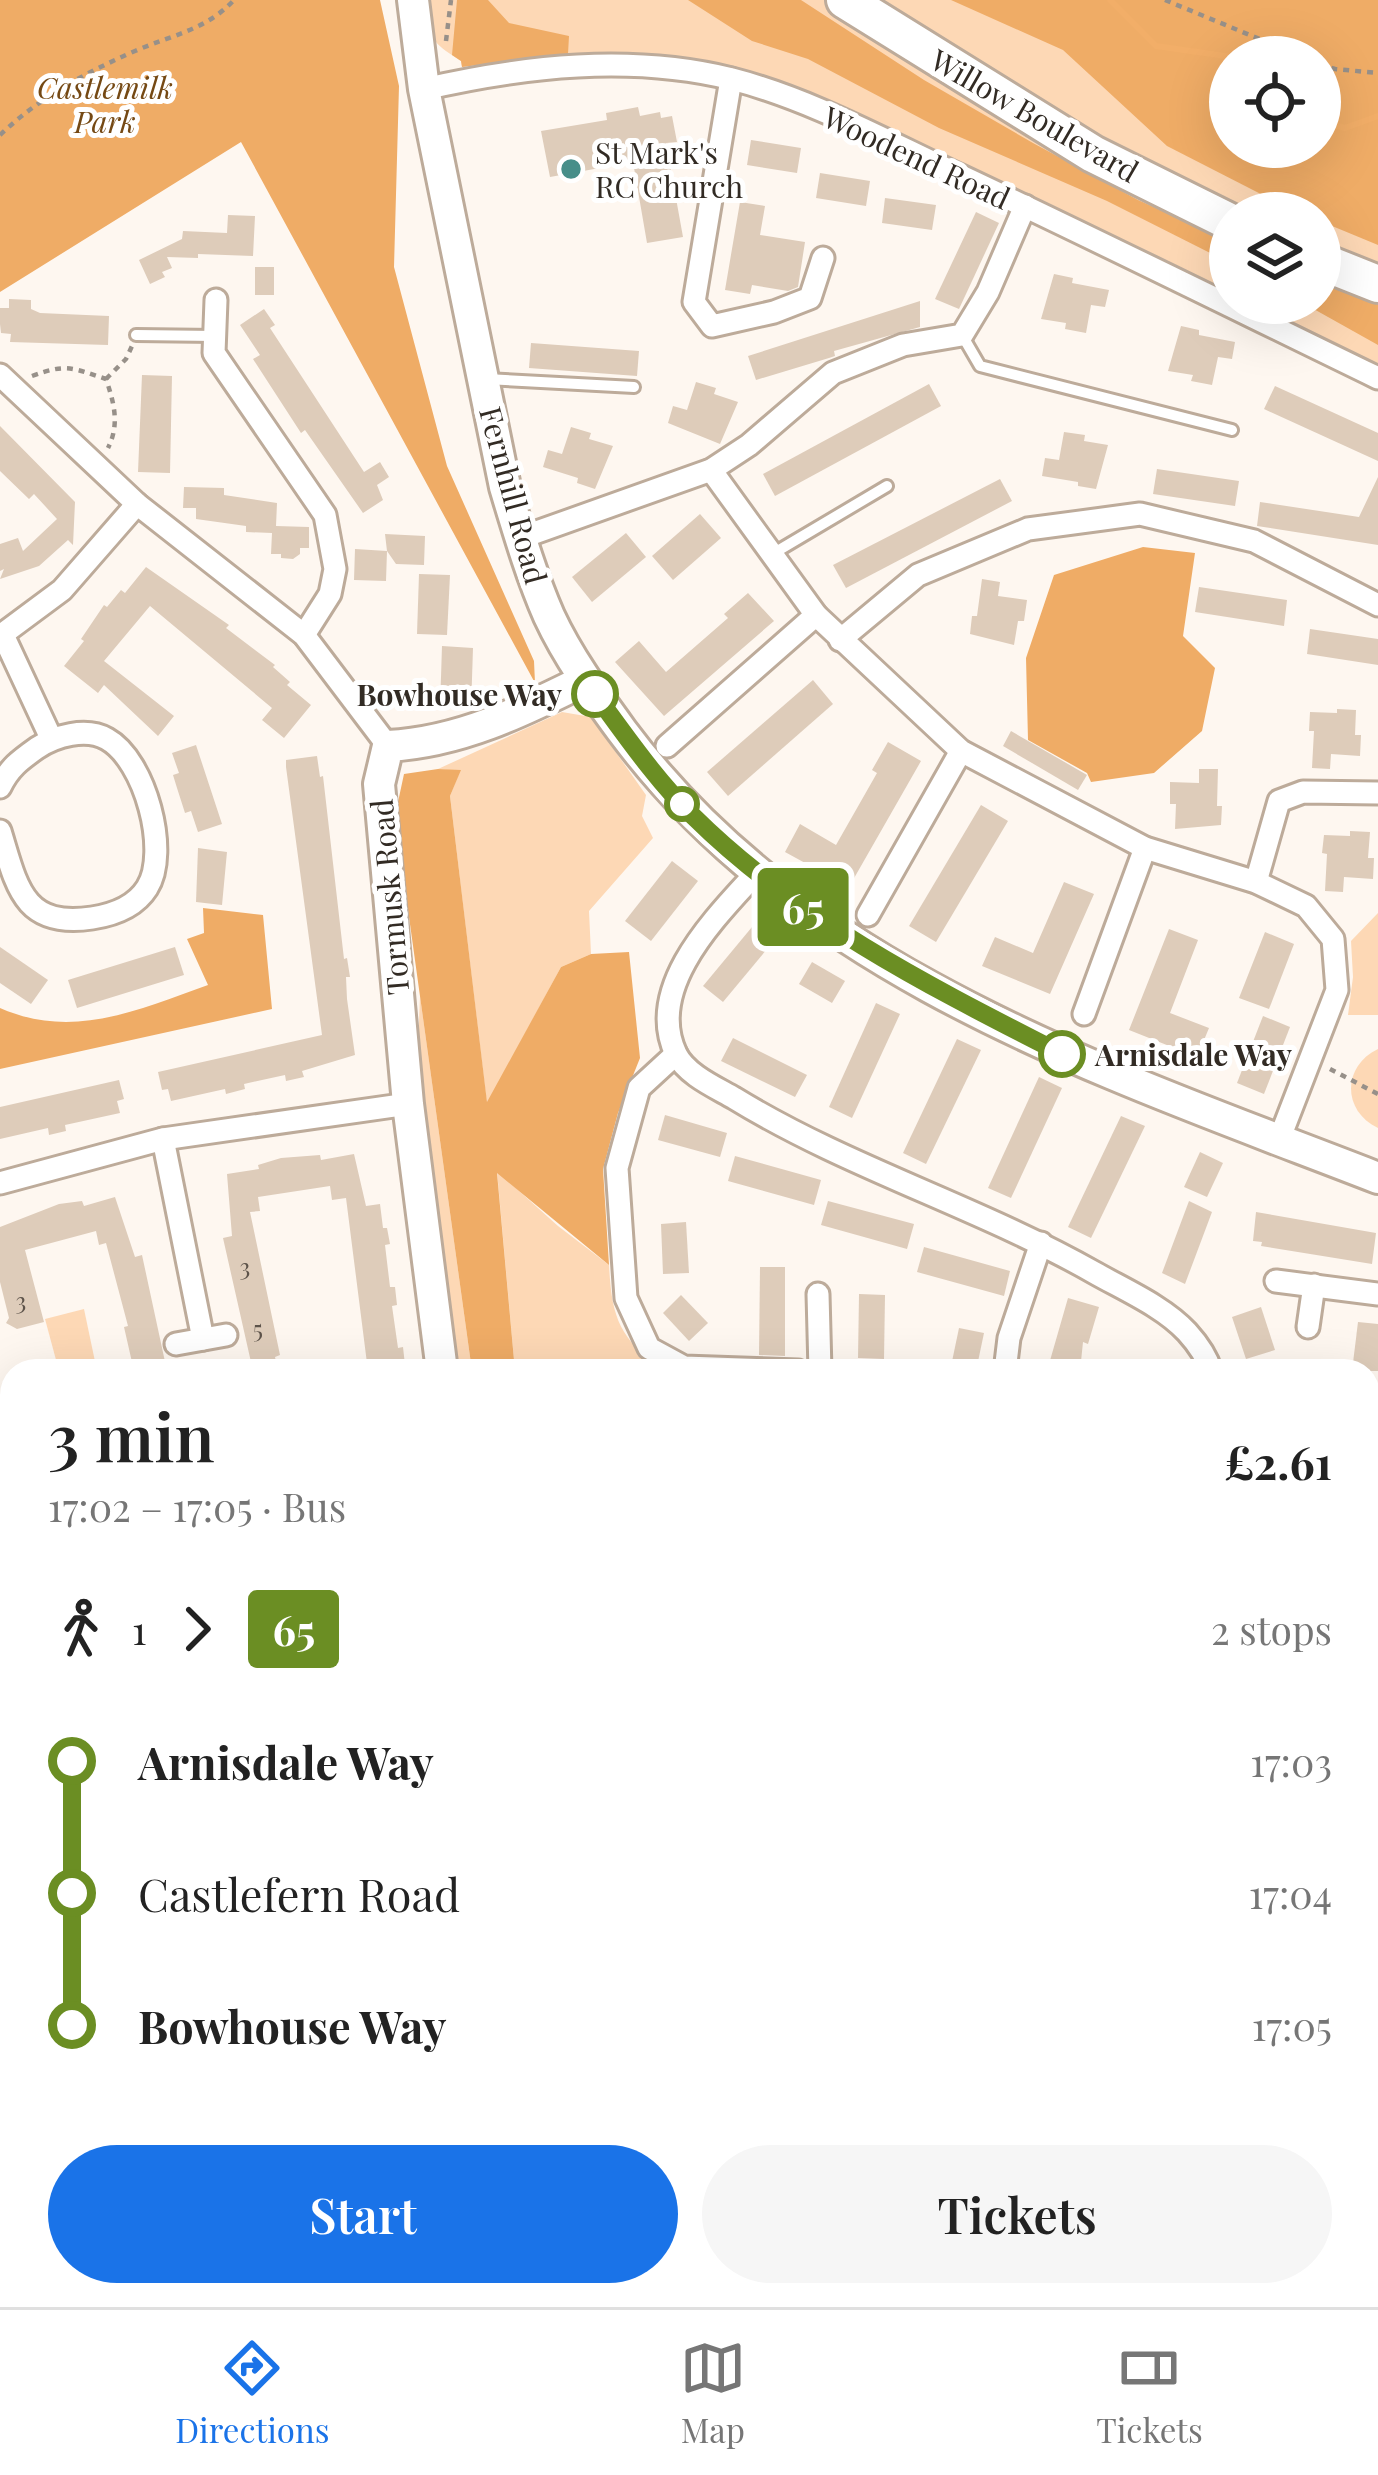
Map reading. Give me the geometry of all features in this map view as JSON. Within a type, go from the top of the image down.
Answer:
[{"type":"main road","name":"Willow Boulevard","points":[[845,0],[1093,154],[1209,212]]},
{"type":"main road","points":[[1341,269],[1378,284]]},
{"type":"street","name":"Fernhill Road","points":[[412,0],[424,89],[520,538],[550,617],[585,680],[647,764],[692,815],[756,873],[851,942],[1051,1048],[1378,1178]]},
{"type":"street","name":"Woodend Road","points":[[424,89],[494,73],[578,65],[731,79],[809,107],[1025,206],[1378,378]]},
{"type":"street","points":[[731,79],[694,302],[712,326],[774,312],[810,298],[823,258]]},
{"type":"street","points":[[520,538],[711,470],[749,445],[833,373],[903,345],[962,335],[988,292],[1025,206]]},
{"type":"street","points":[[216,300],[214,353],[325,515],[335,569],[330,594],[304,635]]},
{"type":"street","points":[[5,380],[137,504],[304,635],[388,746],[427,744],[501,722],[585,680]]},
{"type":"street","points":[[711,470],[816,615],[961,751],[1145,848],[1256,882],[1306,906],[1333,939],[1336,990],[1279,1140]]},
{"type":"street","points":[[51,738],[2,636],[62,590],[137,504]]},
{"type":"street","points":[[840,640],[918,574],[1028,529],[1140,514],[1254,541],[1378,605]]},
{"type":"street","points":[[667,746],[816,615]]},
{"type":"street","points":[[0,787],[8,770],[51,738],[80,734],[106,738],[129,761],[154,817],[155,873],[144,894],[114,915],[60,922],[38,913],[14,879],[0,831]]},
{"type":"street","name":"Tormusk Road","points":[[388,746],[379,784],[408,1104],[440,1359]]},
{"type":"street","points":[[868,915],[961,751]]},
{"type":"street","points":[[1256,882],[1279,801],[1304,792],[1378,791]]},
{"type":"street","points":[[1084,1014],[1145,848]]},
{"type":"street","points":[[756,873],[700,935],[674,982],[670,1018],[676,1054],[698,1077],[762,1116],[1041,1243],[1148,1303],[1186,1331],[1204,1359]]},
{"type":"street","points":[[669,1359],[649,1348],[626,1298],[617,1168],[639,1088],[676,1054]]},
{"type":"street","points":[[0,1183],[164,1139],[408,1104]]},
{"type":"street","points":[[164,1139],[202,1339]]},
{"type":"street","points":[[1006,1359],[1041,1243]]},
{"type":"street","points":[[1276,1281],[1378,1294]]},
{"type":"street","points":[[1308,1327],[1314,1285]]},
{"type":"street","points":[[818,1294],[820,1359]]},
{"type":"street","points":[[176,1344],[226,1335]]},
{"type":"lane","points":[[136,335],[215,336]]},
{"type":"lane","points":[[962,335],[980,366],[1232,430]]},
{"type":"lane","points":[[483,379],[634,387]]},
{"type":"lane","points":[[774,553],[887,486]]},
{"type":"path","points":[[0,135],[33,104],[142,48],[194,32],[234,0]]},
{"type":"path","points":[[1165,0],[1252,36]]},
{"type":"path","points":[[1341,70],[1378,73]]},
{"type":"path","points":[[106,379],[125,359],[136,335]]},
{"type":"path","points":[[5,380],[76,366],[106,379],[116,409],[115,435],[98,469]]},
{"type":"path","points":[[1309,1058],[1378,1094]]},
{"type":"shaded area","points":[[431,0],[1378,0],[1378,365],[1291,324],[1341,324],[1341,192],[1209,192],[1209,285],[884,131],[617,55],[553,54],[462,67],[431,30]]},
{"type":"shaded area","points":[[562,712],[591,717],[646,795],[642,816],[653,838],[589,911],[591,954],[561,967],[487,1104],[450,796],[460,771],[438,769]]},
{"type":"shaded area","points":[[1378,913],[1378,1015],[1348,1015],[1351,941]]},
{"type":"shaded area","points":[[420,996],[470,1359],[452,1359],[417,1075]]},
{"type":"shaded area","points":[[1378,1049],[1378,1128],[1358,1111],[1351,1088],[1358,1066]]},
{"type":"shaded area","points":[[497,1171],[609,1265],[620,1325],[648,1359],[514,1359]]},
{"type":"shaded area","points":[[84,1309],[94,1359],[56,1359],[45,1319]]},
{"type":"green space","name":"Castlemilk Park","points":[[0,0],[380,0],[399,86],[394,267],[447,466],[534,661],[535,683],[241,142],[0,292]]},
{"type":"green space","points":[[457,0],[488,0],[509,23],[569,36],[568,54],[462,67],[452,55]]},
{"type":"green space","points":[[688,0],[801,0],[1033,143],[1138,200],[1209,232],[1209,252],[1107,201],[939,128],[808,59],[752,41]]},
{"type":"green space","points":[[951,0],[1378,0],[1378,245],[1341,230],[1341,192],[1257,192],[1210,168],[1341,168],[1341,36],[1209,36],[1209,168],[1167,146],[1063,50]]},
{"type":"green space","points":[[1341,289],[1378,303],[1378,345],[1340,324]]},
{"type":"green space","points":[[1143,547],[1195,553],[1183,636],[1215,668],[1202,731],[1154,773],[1091,782],[1087,773],[1028,740],[1026,658],[1054,575]]},
{"type":"green space","points":[[461,770],[450,796],[487,1102],[561,967],[591,954],[629,952],[640,1058],[603,1169],[609,1265],[497,1173],[514,1359],[470,1359],[395,816],[404,774]]},
{"type":"green space","points":[[203,908],[263,915],[272,1009],[0,1069],[0,1008],[27,1017],[79,1021],[131,1012],[208,985],[187,939],[204,933]]},
{"type":"building","name":"St Mark's RC Church","points":[[638,107],[640,116],[660,112],[661,118],[672,116],[677,142],[666,143],[683,237],[647,243],[633,162],[550,177],[541,131],[607,120],[606,113]]},
{"type":"building","points":[[751,140],[801,148],[797,173],[747,165]]},
{"type":"building","points":[[820,173],[870,181],[866,206],[816,198]]},
{"type":"building","points":[[885,198],[936,205],[932,230],[882,223]]},
{"type":"building","points":[[740,202],[765,206],[760,235],[805,242],[798,287],[788,291],[752,285],[750,294],[725,290]]},
{"type":"building","points":[[976,212],[999,223],[959,309],[935,299]]},
{"type":"building","points":[[228,215],[255,216],[253,256],[167,257],[172,268],[150,284],[139,260],[182,239],[183,231],[227,233]]},
{"type":"building","points":[[255,267],[274,267],[274,295],[255,295]]},
{"type":"building","points":[[1054,274],[1073,278],[1072,283],[1109,290],[1105,307],[1091,305],[1086,333],[1065,329],[1066,323],[1041,319]]},
{"type":"building","points":[[9,299],[31,300],[31,309],[40,313],[109,316],[108,345],[10,342],[11,334],[1,333],[0,324],[0,308],[9,308]]},
{"type":"building","points":[[920,301],[920,327],[834,351],[835,356],[756,380],[748,356]]},
{"type":"building","points":[[264,309],[275,325],[270,328],[364,472],[380,462],[389,477],[377,485],[383,500],[363,513],[305,430],[301,433],[253,359],[260,355],[240,325]]},
{"type":"building","points":[[1181,326],[1235,342],[1232,359],[1218,357],[1212,385],[1191,381],[1193,375],[1168,371]]},
{"type":"building","points":[[531,343],[639,351],[637,376],[529,368]]},
{"type":"building","points":[[142,375],[172,376],[170,473],[138,472]]},
{"type":"building","points":[[696,382],[738,402],[720,444],[668,423],[673,406],[687,410]]},
{"type":"building","points":[[929,384],[941,406],[775,496],[763,474]]},
{"type":"building","points":[[1275,386],[1378,433],[1378,461],[1264,409]]},
{"type":"building","points":[[0,426],[75,502],[73,545],[68,540],[39,566],[0,579],[4,569],[0,571],[0,544],[18,538],[23,551],[57,519],[34,494],[29,499],[0,471]]},
{"type":"building","points":[[571,427],[613,446],[595,489],[543,467],[548,450],[562,454]]},
{"type":"building","points":[[1064,432],[1108,445],[1096,489],[1042,476],[1045,458],[1059,460]]},
{"type":"building","points":[[1157,469],[1239,481],[1235,506],[1153,494]]},
{"type":"building","points":[[1378,477],[1378,545],[1257,526],[1260,502],[1359,517]]},
{"type":"building","points":[[1000,479],[1012,501],[846,588],[833,565]]},
{"type":"building","points":[[184,487],[224,488],[224,495],[277,503],[276,526],[309,527],[309,548],[300,548],[293,559],[281,558],[281,554],[271,554],[272,533],[246,532],[246,526],[196,519],[196,508],[183,508]]},
{"type":"building","points":[[700,514],[721,538],[673,580],[652,556]]},
{"type":"building","points":[[626,533],[646,557],[592,602],[572,577]]},
{"type":"building","points":[[385,534],[425,536],[424,565],[396,564],[387,551]]},
{"type":"building","points":[[355,549],[387,551],[386,581],[354,580]]},
{"type":"building","points":[[146,567],[229,625],[226,628],[275,665],[290,682],[287,685],[311,705],[284,738],[262,720],[272,708],[150,606],[104,661],[174,716],[158,736],[104,685],[98,693],[64,666],[104,605],[121,590],[125,593]]},
{"type":"building","points":[[419,574],[450,575],[447,635],[417,634]]},
{"type":"building","points":[[982,579],[1000,582],[998,596],[1027,600],[1014,645],[970,634]]},
{"type":"building","points":[[1199,587],[1287,600],[1284,626],[1195,612]]},
{"type":"building","points":[[748,593],[774,621],[664,716],[615,662],[639,641],[666,672],[728,618],[724,614]]},
{"type":"building","points":[[1310,629],[1378,639],[1378,665],[1307,654]]},
{"type":"building","points":[[442,646],[473,648],[471,709],[440,708]]},
{"type":"building","points":[[813,680],[833,704],[728,796],[707,772]]},
{"type":"building","points":[[1337,709],[1356,710],[1360,756],[1331,754],[1330,769],[1312,768],[1310,712],[1337,713]]},
{"type":"building","points":[[1011,731],[1087,775],[1078,790],[1003,746]]},
{"type":"building","points":[[888,742],[921,761],[849,887],[785,852],[800,824],[836,845],[877,773],[872,770]]},
{"type":"building","points":[[196,745],[222,824],[198,832],[191,811],[185,813],[173,775],[179,773],[172,753]]},
{"type":"building","points":[[317,756],[350,977],[346,977],[347,999],[355,1055],[302,1071],[304,1077],[286,1081],[285,1075],[244,1084],[245,1089],[226,1094],[225,1089],[171,1101],[168,1089],[162,1090],[158,1072],[322,1035],[286,767],[286,760]]},
{"type":"building","points":[[1199,769],[1218,769],[1221,825],[1175,829],[1176,804],[1170,804],[1170,782],[1199,783]]},
{"type":"building","points":[[981,805],[1008,821],[936,942],[909,926]]},
{"type":"building","points":[[1350,831],[1370,832],[1368,858],[1374,858],[1373,879],[1344,877],[1343,892],[1325,891],[1324,835],[1350,836]]},
{"type":"building","points":[[198,848],[227,852],[222,905],[196,902]]},
{"type":"building","points":[[672,861],[698,881],[651,941],[625,921]]},
{"type":"building","points":[[1064,882],[1094,894],[1050,994],[982,966],[995,937],[1033,953]]},
{"type":"building","points":[[752,927],[772,943],[723,1002],[703,986]]},
{"type":"building","points":[[1169,929],[1198,940],[1170,1013],[1209,1028],[1197,1057],[1129,1030]]},
{"type":"building","points":[[1265,932],[1294,944],[1269,1009],[1239,998]]},
{"type":"building","points":[[0,947],[48,980],[31,1004],[0,983]]},
{"type":"building","points":[[175,947],[184,975],[77,1008],[68,980]]},
{"type":"building","points":[[812,962],[845,981],[832,1003],[799,984]]},
{"type":"building","points":[[876,1003],[900,1014],[852,1118],[829,1107]]},
{"type":"building","points":[[1263,1016],[1290,1027],[1264,1094],[1237,1083]]},
{"type":"building","points":[[733,1038],[807,1075],[795,1097],[721,1061]]},
{"type":"building","points":[[957,1039],[981,1050],[926,1164],[903,1153]]},
{"type":"building","points":[[1039,1077],[1062,1088],[1011,1198],[988,1188]]},
{"type":"building","points":[[119,1080],[124,1099],[117,1101],[120,1113],[65,1125],[66,1131],[49,1135],[48,1128],[0,1139],[0,1107]]},
{"type":"building","points":[[665,1115],[727,1133],[720,1157],[658,1140]]},
{"type":"building","points":[[1121,1116],[1145,1126],[1091,1238],[1068,1227]]},
{"type":"building","points":[[1200,1152],[1223,1163],[1207,1197],[1184,1187]]},
{"type":"building","points":[[354,1154],[366,1206],[380,1204],[390,1244],[385,1245],[390,1287],[395,1287],[397,1305],[392,1306],[398,1348],[403,1347],[404,1359],[366,1359],[346,1198],[332,1200],[330,1186],[258,1197],[260,1211],[250,1212],[280,1355],[250,1359],[223,1238],[232,1236],[227,1174],[259,1169],[258,1165],[281,1158],[320,1155],[321,1160]]},
{"type":"building","points":[[735,1156],[821,1180],[814,1205],[728,1181]]},
{"type":"building","points":[[115,1197],[135,1257],[142,1255],[164,1359],[131,1359],[124,1327],[128,1326],[106,1243],[99,1245],[96,1231],[25,1250],[44,1322],[17,1329],[6,1323],[0,1227],[59,1204],[82,1201],[84,1206]]},
{"type":"building","points":[[828,1201],[914,1224],[907,1249],[821,1225]]},
{"type":"building","points":[[1189,1201],[1212,1212],[1185,1284],[1162,1273]]},
{"type":"building","points":[[1256,1212],[1376,1233],[1372,1264],[1261,1246],[1262,1242],[1253,1241]]},
{"type":"building","points":[[686,1222],[689,1273],[663,1274],[661,1224]]},
{"type":"building","points":[[924,1247],[1010,1271],[1004,1296],[917,1272]]},
{"type":"building","points":[[760,1267],[785,1267],[785,1356],[759,1355]]},
{"type":"building","points":[[859,1294],[885,1295],[884,1359],[858,1358]]},
{"type":"building","points":[[681,1295],[708,1323],[689,1341],[663,1313]]},
{"type":"building","points":[[1068,1298],[1099,1307],[1088,1344],[1083,1342],[1081,1359],[1050,1359]]},
{"type":"building","points":[[1261,1307],[1275,1350],[1246,1359],[1232,1317]]},
{"type":"building","points":[[1358,1322],[1378,1324],[1378,1359],[1353,1359]]},
{"type":"building","points":[[959,1328],[984,1333],[979,1359],[953,1359]]},
{"type":"waterway","points":[[1110,0],[1156,46],[1209,54]]},
{"type":"waterway","points":[[1341,127],[1378,116]]},
{"type":"bus line","name":"65","points":[[595,694],[692,815],[756,873],[851,942],[1062,1054]]},
{"type":"place","name":"St Mark's RC Church","points":[[571,169]]},
{"type":"place","name":"Bowhouse Way","points":[[595,694]]},
{"type":"place","name":"Arnisdale Way","points":[[1062,1054]]}]
